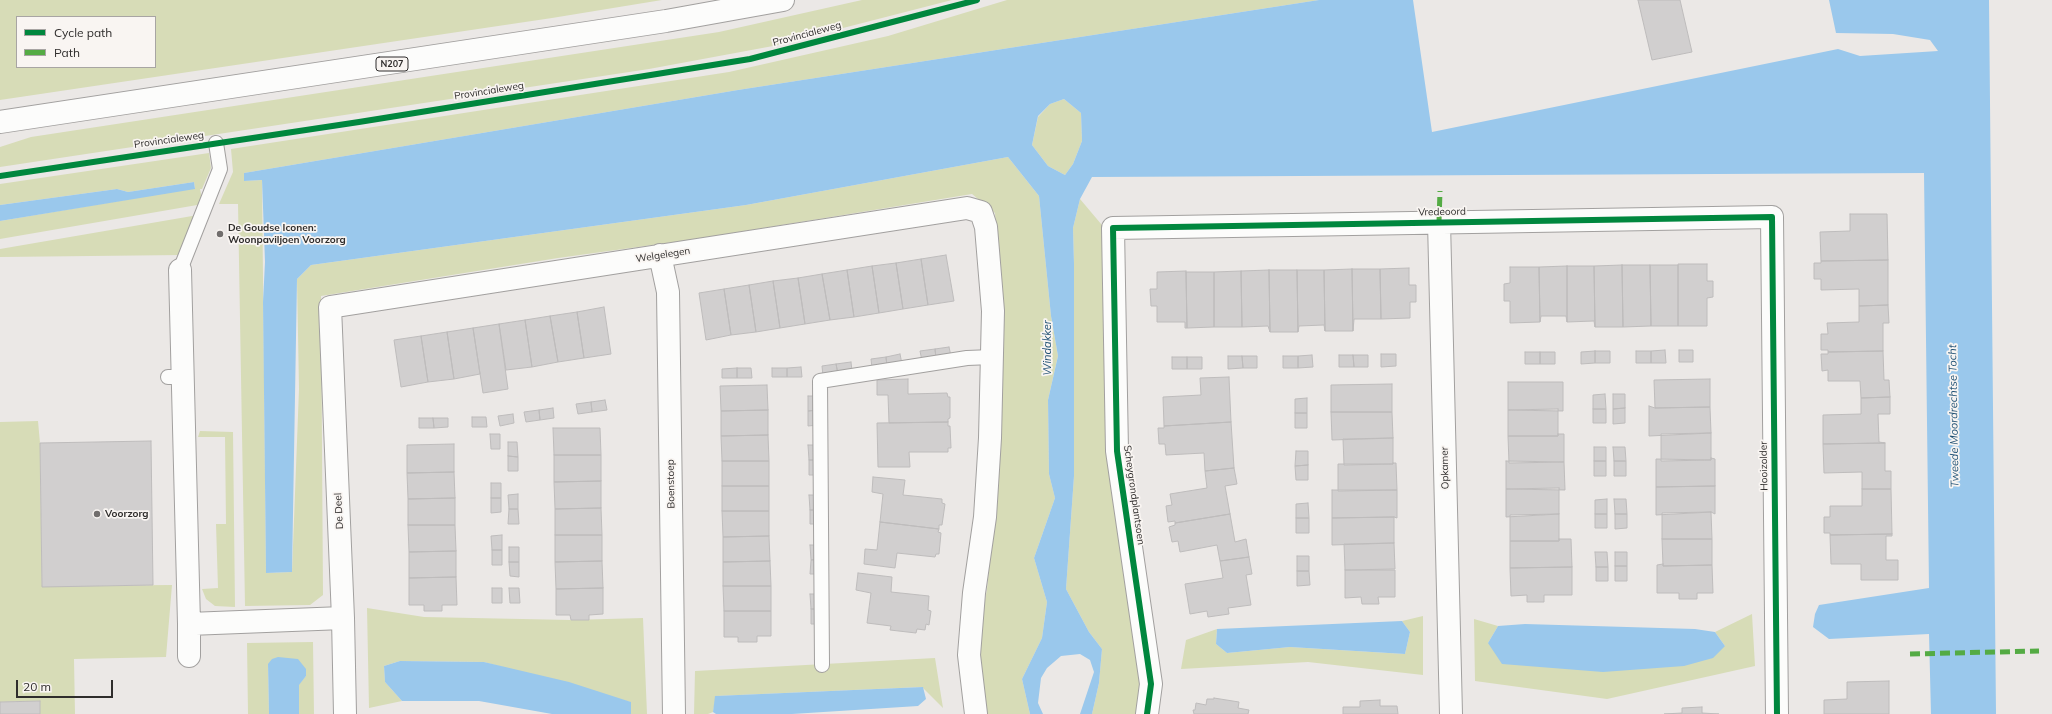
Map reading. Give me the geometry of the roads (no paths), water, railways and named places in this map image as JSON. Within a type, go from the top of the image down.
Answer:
[{"type":"street","name":"N207","points":[[0,122],[666,21],[783,0]]},
{"type":"street","name":"Welgelegen","points":[[330,307],[967,208],[981,212],[986,227],[993,311],[992,357]]},
{"type":"street","name":"Vredeoord","points":[[1113,228],[1772,217]]},
{"type":"street","name":"Hooizolder","points":[[1772,217],[1777,714]]},
{"type":"street","name":"Opkamer","points":[[1439,222],[1451,714]]},
{"type":"street","name":"Scheygrondplantsoen","points":[[1113,228],[1117,451],[1151,684],[1147,714]]},
{"type":"street","name":"Boenstoep","points":[[660,255],[668,292],[674,714]]},
{"type":"street","points":[[180,270],[173,295],[175,377],[190,624],[189,656]]},
{"type":"street","name":"De Deel","points":[[330,307],[343,618],[345,714]]},
{"type":"street","points":[[976,714],[969,656],[974,593],[985,517],[990,438],[992,357]]},
{"type":"street","points":[[190,624],[343,618]]},
{"type":"lane","points":[[180,270],[220,169],[216,143]]},
{"type":"lane","points":[[822,664],[820,381],[967,358],[992,357]]},
{"type":"water","name":"Tweede Moordrechtse Tocht","points":[[1319,0],[1413,0],[1432,132],[1838,49],[1860,56],[1938,51],[1930,40],[1893,34],[1836,33],[1829,0],[1989,0],[1996,714],[1931,714],[1929,634],[1829,639],[1813,627],[1815,614],[1819,605],[1929,588],[1924,173],[1092,177],[1080,199],[1073,228],[1074,476],[1066,589],[1089,632],[1102,649],[1099,683],[1092,714],[1080,714],[1094,672],[1090,660],[1080,654],[1061,656],[1047,668],[1041,678],[1038,703],[1043,714],[1030,714],[1022,679],[1042,638],[1047,602],[1034,558],[1055,498],[1049,474],[1048,400],[1058,356],[1051,316],[1039,196],[1008,157],[746,205],[311,265],[297,279],[292,572],[266,573],[263,302],[265,262],[262,180],[244,181],[244,173],[738,90]],"holes":[[[1064,99],[1081,113],[1082,141],[1073,164],[1065,175],[1048,166],[1032,145],[1038,116],[1050,104]]]},
{"type":"water","points":[[194,182],[195,189],[0,221],[0,205],[117,189],[128,192]]},
{"type":"water","points":[[1402,621],[1410,632],[1405,654],[1290,647],[1227,653],[1216,644],[1217,629]]},
{"type":"water","points":[[1525,624],[1695,629],[1715,632],[1725,646],[1713,658],[1684,666],[1603,672],[1502,664],[1488,643],[1498,626]]},
{"type":"water","points":[[278,657],[298,659],[306,669],[306,676],[299,685],[299,714],[269,714],[268,664],[272,659]]},
{"type":"water","points":[[400,661],[484,662],[569,682],[631,702],[631,714],[552,714],[479,701],[402,701],[385,682],[384,666]]},
{"type":"water","points":[[923,687],[926,699],[918,706],[792,714],[716,714],[713,712],[715,696]]},
{"type":"place","name":"De Goudse Iconen: Woonpaviljoen Voorzorg","points":[[220,234]]},
{"type":"place","name":"Voorzorg","points":[[97,514]]},
{"type":"water label","name":"Windakker","points":[[1048,348]]}]
